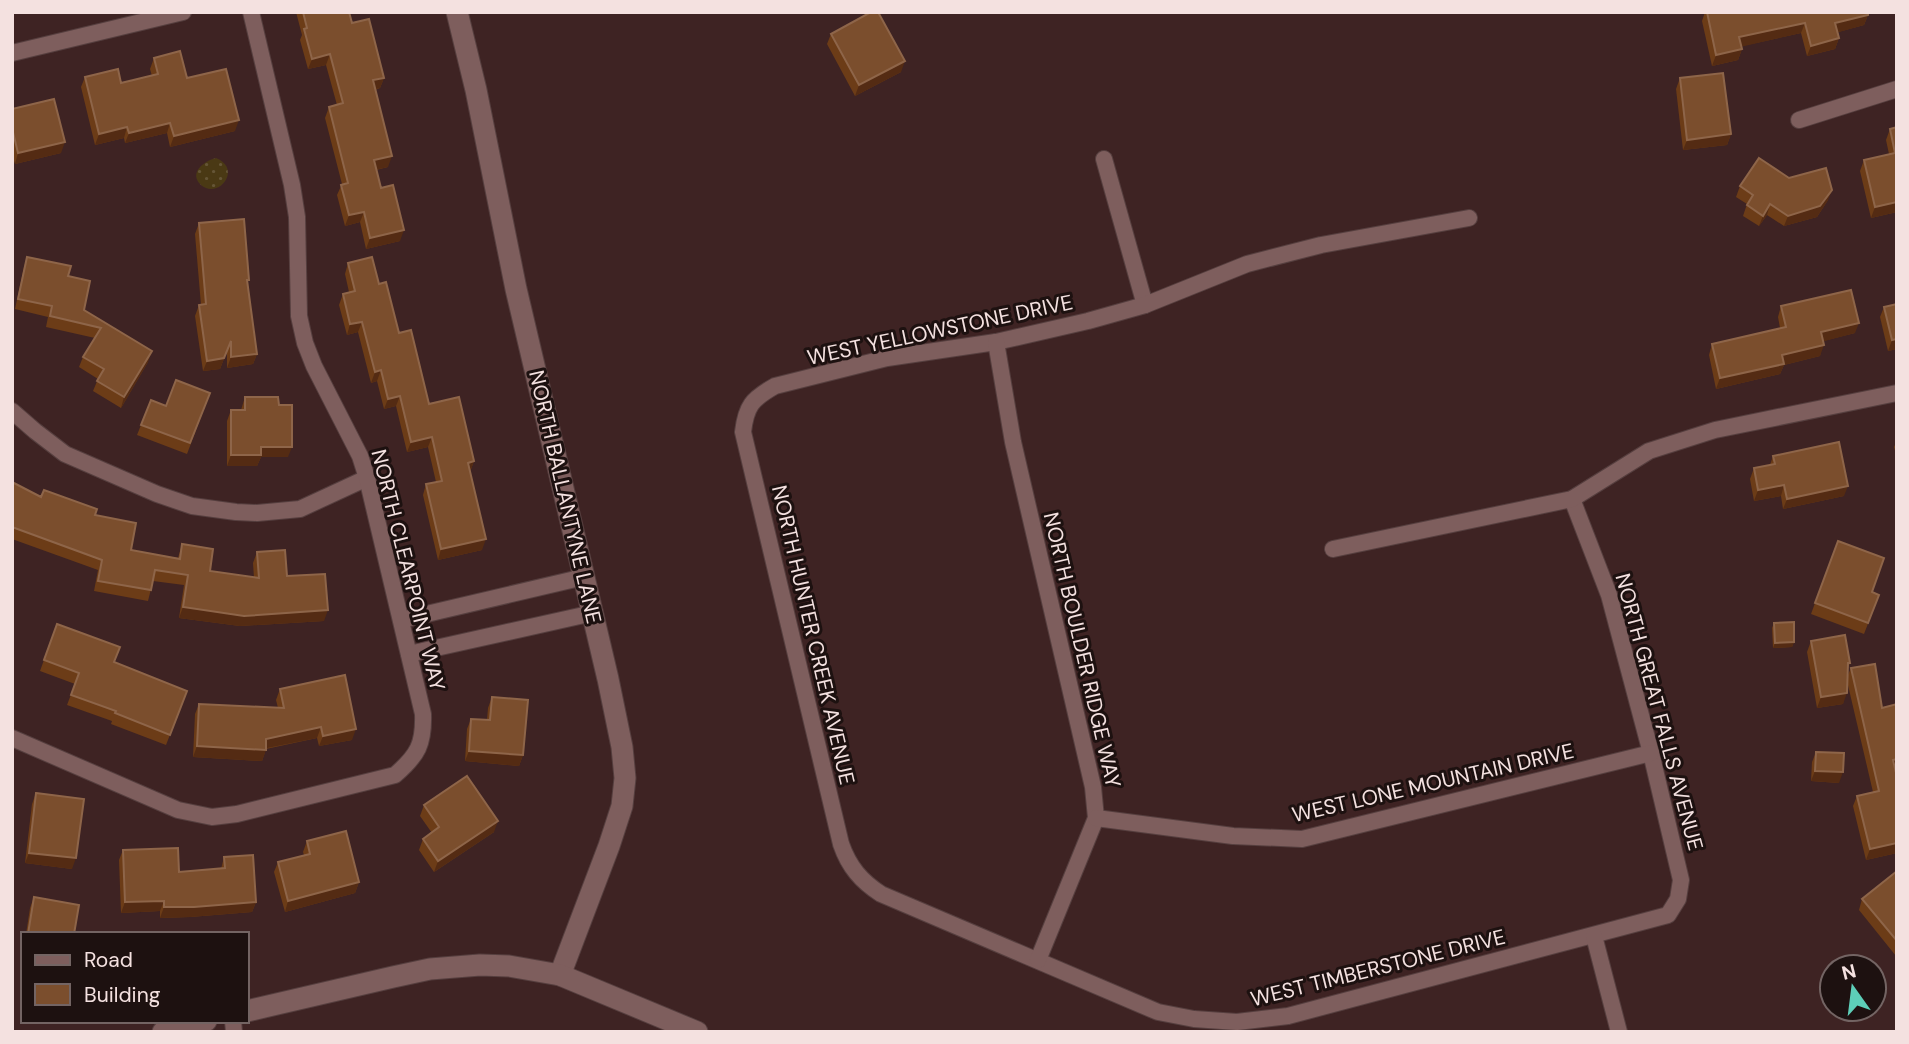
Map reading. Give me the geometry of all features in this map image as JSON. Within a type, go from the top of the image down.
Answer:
[{"type":"street","points":[[12,53],[183,12]]},
{"type":"street","name":"NORTH CLEARPOINT WAY","points":[[12,738],[178,810],[212,817],[237,814],[395,775],[411,760],[424,735],[423,714],[367,478],[360,456],[305,343],[299,316],[297,216],[294,196],[251,12]]},
{"type":"street","name":"NORTH BALLANTYNE LANE","points":[[457,12],[476,90],[516,289],[617,720],[625,778],[622,806],[609,846],[560,975]]},
{"type":"street","points":[[1799,120],[1897,89]]},
{"type":"street","points":[[1104,159],[1145,305]]},
{"type":"street","name":"WEST YELLOWSTONE DRIVE","points":[[749,405],[760,394],[775,386],[887,358],[996,342],[1087,321],[1145,305],[1247,264],[1321,245],[1469,218]]},
{"type":"street","name":"NORTH BOULDER RIDGE WAY","points":[[996,342],[1013,442],[1093,787],[1096,818],[1038,960]]},
{"type":"street","points":[[1333,549],[1572,499],[1649,452],[1702,434],[1897,393]]},
{"type":"street","name":"NORTH HUNTER CREEK AVENUE","points":[[749,405],[743,432],[841,844],[855,872]]},
{"type":"street","points":[[12,411],[65,454],[157,494],[192,506],[246,512],[300,509],[367,478]]},
{"type":"street","name":"NORTH GREAT FALLS AVENUE","points":[[1572,499],[1609,595],[1651,752],[1681,880],[1678,899]]},
{"type":"street","points":[[401,620],[584,577]]},
{"type":"street","points":[[409,654],[593,613]]},
{"type":"street","name":"WEST LONE MOUNTAIN DRIVE","points":[[1096,818],[1233,836],[1302,839],[1651,752]]},
{"type":"street","name":"WEST TIMBERSTONE DRIVE","points":[[855,872],[881,894],[1158,1012],[1194,1019],[1237,1022],[1288,1016],[1594,936],[1668,915],[1678,899]]},
{"type":"street","points":[[1594,936],[1619,1032]]},
{"type":"street","points":[[248,1011],[430,969],[480,965],[560,975],[697,1032]]},
{"type":"street","points":[[163,1032],[198,1023]]},
{"type":"shaded area","points":[[216,158],[224,163],[228,175],[220,186],[208,189],[197,181],[197,172],[207,162]]},
{"type":"building","points":[[303,12],[349,12],[352,23],[369,19],[384,78],[373,80],[392,156],[374,160],[381,188],[393,185],[404,230],[370,238],[364,212],[349,215],[341,185],[348,183],[329,107],[343,103],[330,54],[312,59],[304,29],[307,28]]},
{"type":"building","points":[[871,12],[878,12],[905,61],[859,85],[831,34]]},
{"type":"building","points":[[1707,12],[1868,12],[1868,15],[1835,23],[1839,38],[1811,46],[1805,23],[1739,37],[1742,49],[1716,55]]},
{"type":"building","points":[[180,51],[187,78],[226,69],[239,120],[174,136],[170,123],[129,133],[127,127],[99,134],[85,77],[118,69],[121,83],[158,74],[154,58]]},
{"type":"building","points":[[1723,73],[1731,134],[1687,140],[1680,78]]},
{"type":"building","points":[[54,99],[65,142],[18,153],[12,128],[12,109]]},
{"type":"building","points":[[1897,127],[1897,202],[1875,207],[1864,160],[1895,153],[1890,129]]},
{"type":"building","points":[[1759,158],[1789,178],[1826,168],[1832,190],[1820,206],[1788,216],[1770,204],[1763,216],[1747,205],[1753,195],[1740,186]]},
{"type":"building","points":[[244,219],[247,280],[257,354],[231,357],[231,341],[224,358],[207,361],[199,305],[206,304],[199,223]]},
{"type":"building","points":[[27,257],[71,266],[68,276],[90,281],[84,310],[152,351],[124,397],[97,381],[104,369],[83,357],[101,328],[50,316],[52,306],[18,299]]},
{"type":"building","points":[[372,257],[379,284],[386,282],[399,333],[411,330],[429,404],[459,397],[474,461],[468,463],[486,539],[441,549],[426,484],[442,481],[432,437],[411,442],[400,396],[388,399],[381,370],[375,372],[362,322],[350,324],[343,294],[355,291],[348,263]]},
{"type":"building","points":[[1851,290],[1859,323],[1821,332],[1824,345],[1782,355],[1784,364],[1720,378],[1712,344],[1786,327],[1781,306]]},
{"type":"building","points":[[1897,304],[1897,339],[1892,340],[1884,307]]},
{"type":"building","points":[[176,380],[210,393],[190,443],[141,425],[151,400],[166,406]]},
{"type":"building","points":[[245,397],[278,397],[279,405],[292,405],[292,447],[261,447],[261,455],[231,455],[231,410],[245,410]]},
{"type":"building","points":[[1839,442],[1848,486],[1787,499],[1784,485],[1758,490],[1754,468],[1775,464],[1773,456]]},
{"type":"building","points":[[12,482],[41,497],[44,490],[97,509],[95,515],[136,523],[131,550],[180,559],[182,544],[213,549],[210,571],[259,578],[257,552],[285,550],[287,576],[325,574],[328,610],[244,616],[183,607],[188,575],[155,570],[151,590],[98,581],[102,560],[12,527]]},
{"type":"building","points":[[1838,541],[1884,558],[1872,592],[1879,595],[1868,623],[1815,603]]},
{"type":"building","points":[[1794,622],[1794,642],[1775,643],[1774,623]]},
{"type":"building","points":[[57,624],[120,647],[114,662],[187,691],[170,735],[71,695],[79,673],[44,660]]},
{"type":"building","points":[[1845,635],[1850,663],[1847,693],[1821,697],[1811,641]]},
{"type":"building","points":[[1875,664],[1882,708],[1897,704],[1897,759],[1893,760],[1897,777],[1897,843],[1870,849],[1857,796],[1879,791],[1851,668]]},
{"type":"building","points":[[345,675],[356,729],[323,736],[321,727],[266,739],[266,750],[197,746],[199,704],[284,708],[280,689]]},
{"type":"building","points":[[492,697],[528,700],[523,755],[469,751],[471,719],[490,720]]},
{"type":"building","points":[[1816,752],[1844,753],[1843,772],[1815,771]]},
{"type":"building","points":[[467,776],[498,821],[438,861],[423,839],[439,827],[424,805]]},
{"type":"building","points":[[36,793],[84,799],[76,858],[29,853]]},
{"type":"building","points":[[346,831],[359,882],[288,901],[278,862],[310,854],[307,841]]},
{"type":"building","points":[[178,848],[179,872],[225,868],[224,857],[253,855],[256,902],[164,907],[164,901],[125,902],[123,850]]},
{"type":"building","points":[[1897,871],[1897,941],[1862,899]]},
{"type":"building","points":[[34,897],[79,905],[74,932],[28,932]]}]
